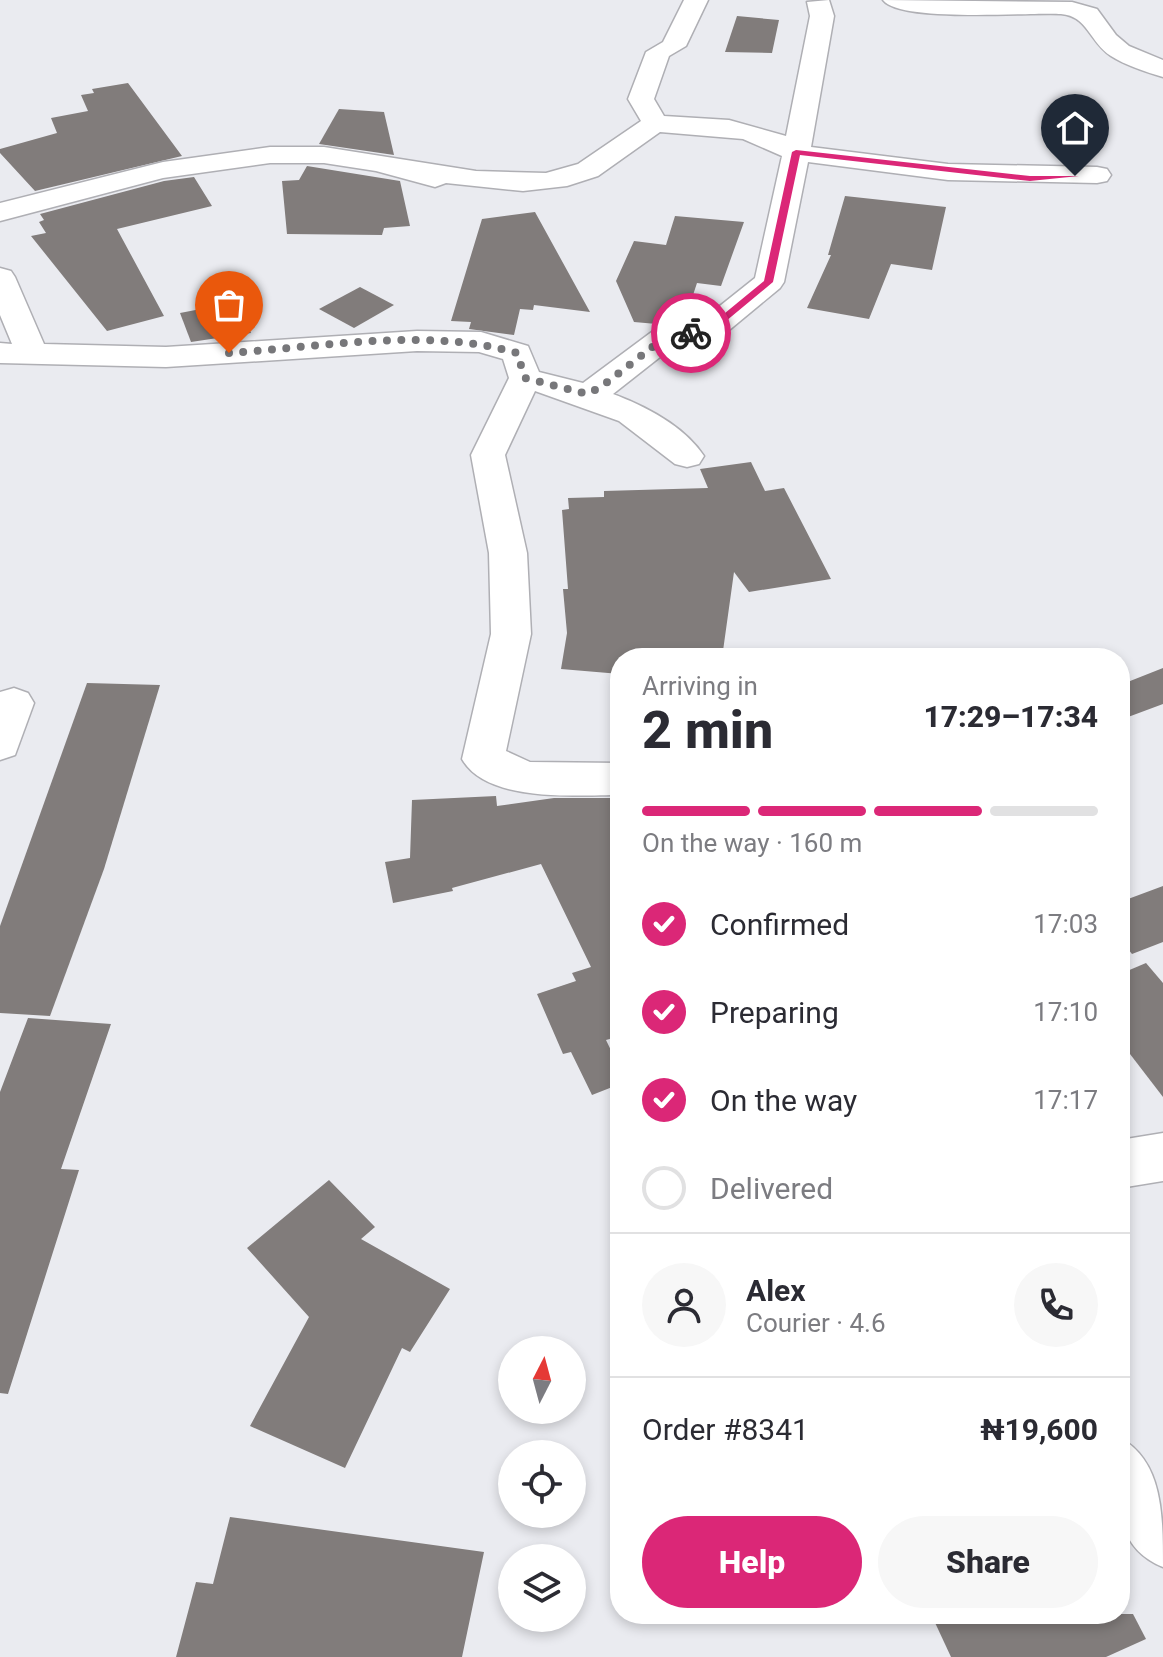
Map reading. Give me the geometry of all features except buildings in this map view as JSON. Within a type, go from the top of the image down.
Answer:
[{"type":"street","points":[[655,123],[641,99],[658,52],[674,46],[696,0]]},
{"type":"street","points":[[587,394],[601,387],[664,338],[711,329],[769,282],[822,16],[818,1],[848,0]]},
{"type":"street","points":[[895,0],[982,10],[1064,7],[1089,14],[1107,40],[1120,51],[1163,69]]},
{"type":"street","points":[[408,169],[522,183],[563,179],[588,170],[655,123],[768,137],[796,152],[1030,179],[1097,175]]},
{"type":"street","points":[[0,212],[221,157],[319,153],[368,159],[408,169],[512,206]]},
{"type":"street","points":[[0,277],[16,353],[166,357],[417,341],[481,342],[517,353],[525,378],[488,455],[508,553],[511,634],[483,759],[525,778],[610,779]]},
{"type":"street","points":[[525,378],[626,408],[657,426],[687,456]]},
{"type":"street","points":[[0,744],[14,703]]},
{"type":"street","points":[[1130,1162],[1163,1157]]},
{"type":"street","points":[[1130,1484],[1163,1536]]},
{"type":"way so far","points":[[229,353],[417,341],[481,342],[517,353],[525,378],[587,394],[601,387],[664,338],[691,333]]},
{"type":"route","points":[[691,333],[711,329],[728,318],[769,282],[796,152],[1030,179],[1075,176]]}]
